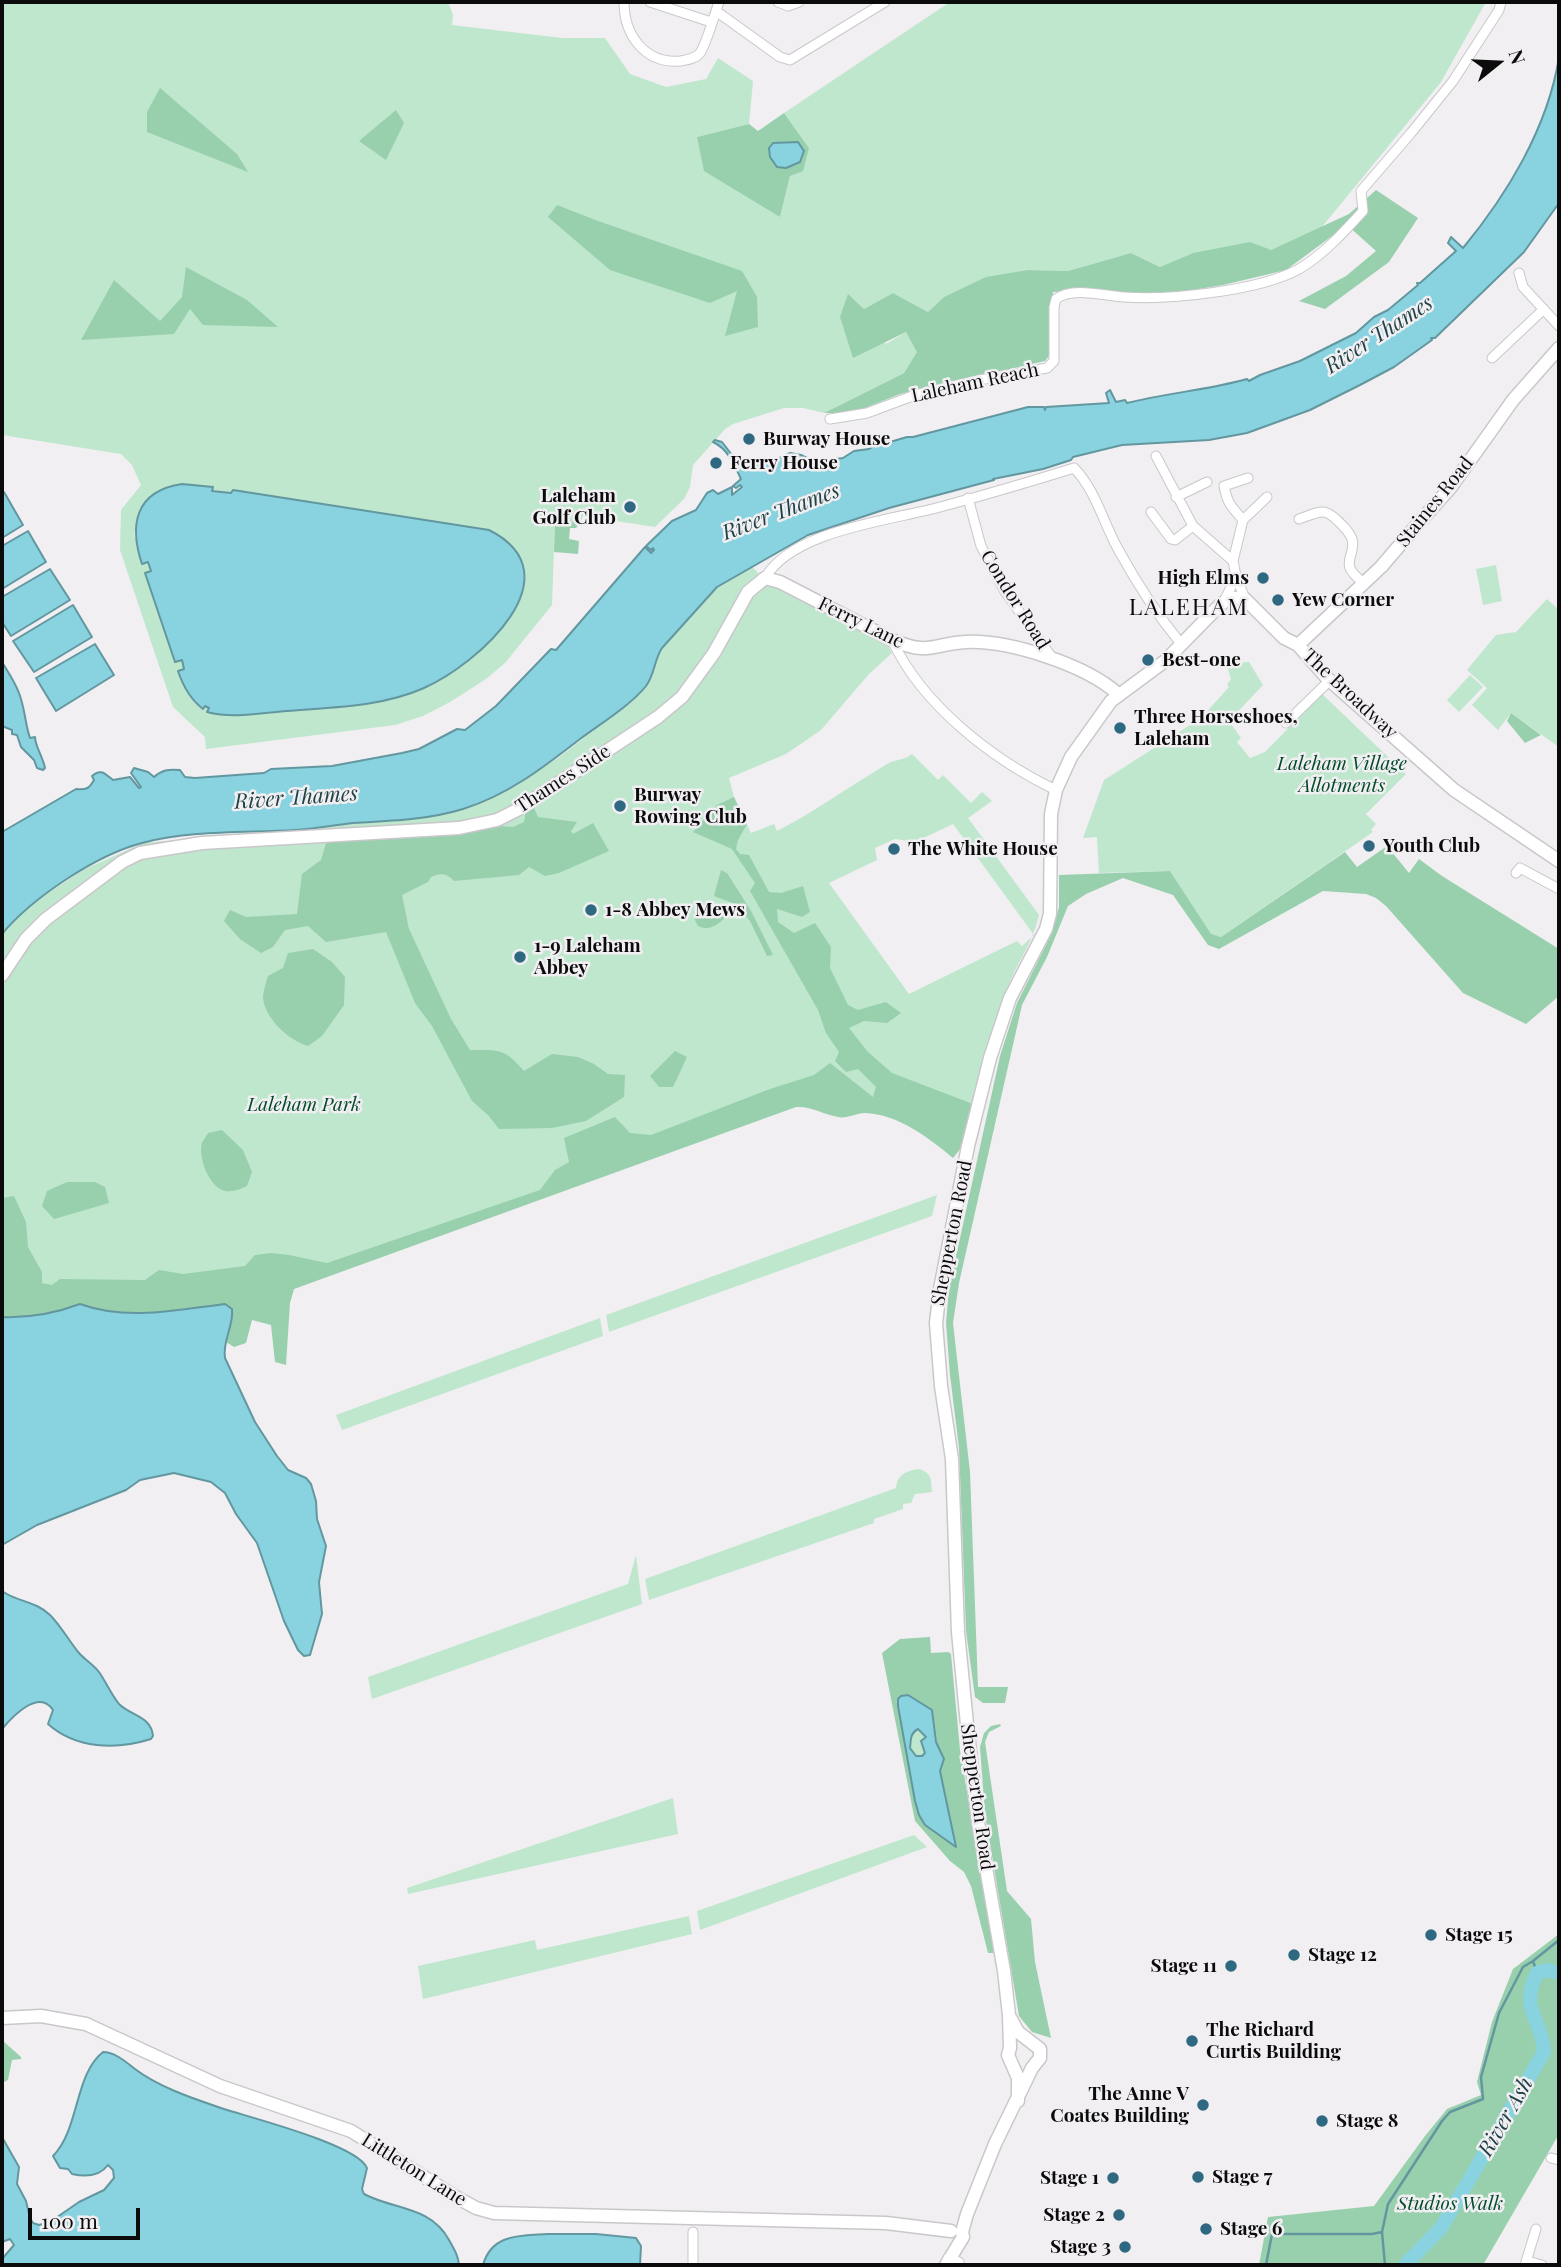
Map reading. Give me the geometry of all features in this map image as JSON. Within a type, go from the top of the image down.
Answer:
[{"type":"main road","name":"Staines Road","points":[[1298,645],[1364,583],[1451,487],[1513,400],[1559,348]]},
{"type":"main road","name":"Ferry Lane","points":[[765,578],[780,582],[911,648],[926,650],[967,642],[1012,646],[1088,674],[1118,694]]},
{"type":"main road","name":"Thames Side","points":[[2,975],[26,939],[63,904],[122,862],[140,853],[202,843],[459,828],[497,820],[519,810],[658,717],[682,697],[714,653],[748,592],[765,578]]},
{"type":"main road","points":[[1224,601],[1235,597],[1245,599]]},
{"type":"main road","name":"The Broadway","points":[[1245,599],[1284,638],[1298,645],[1330,680],[1454,790],[1559,862]]},
{"type":"main road","name":"Shepperton Road","points":[[1018,2101],[1018,2078],[1009,2059],[1009,2015],[1004,1971],[978,1822],[958,1632],[952,1459],[941,1386],[936,1323],[940,1289],[966,1158],[990,1058],[1010,998],[1046,929],[1049,914],[1049,831],[1056,790],[1077,746],[1099,714],[1118,694],[1165,661],[1224,601]]},
{"type":"main road","name":"Shepperton Road","points":[[951,2263],[955,2235],[967,2214],[995,2144],[1041,2053],[1037,2045],[1018,2032],[1009,2015]]},
{"type":"main road","name":"Littleton Lane","points":[[2,2018],[41,2016],[86,2024],[220,2086],[351,2131],[456,2197],[494,2213],[886,2223],[930,2228],[955,2235]]},
{"type":"main road","points":[[1010,2048],[1018,2041],[1028,2041]]},
{"type":"main road","points":[[1014,2067],[1023,2071],[1032,2068]]},
{"type":"street","points":[[624,2],[627,23],[638,45],[649,55],[664,61],[687,60],[697,56],[703,48],[717,6],[780,57],[790,60],[885,2]]},
{"type":"street","points":[[649,2],[711,22]]},
{"type":"street","points":[[778,2],[788,6],[799,2]]},
{"type":"street","name":"Laleham Reach","points":[[830,419],[867,412],[915,394],[1047,368],[1054,361],[1054,307],[1060,295],[1163,298],[1187,296],[1261,282],[1304,266],[1329,246],[1363,211],[1361,191],[1453,81],[1499,10],[1501,2]]},
{"type":"street","points":[[1519,273],[1523,287],[1559,326]]},
{"type":"street","points":[[1492,358],[1544,309]]},
{"type":"street","points":[[1156,456],[1193,526],[1233,561],[1243,520],[1267,497]]},
{"type":"street","name":"Thames Side","points":[[765,578],[775,562],[806,544],[843,529],[940,507],[1074,468],[1089,491],[1119,551],[1182,645]]},
{"type":"street","points":[[1243,520],[1234,513],[1224,486],[1248,478]]},
{"type":"street","points":[[1176,497],[1207,482]]},
{"type":"street","name":"Condor Road","points":[[968,498],[981,547],[1004,590],[1054,660]]},
{"type":"street","points":[[1298,519],[1323,511],[1330,512],[1352,537],[1349,566],[1364,583]]},
{"type":"street","points":[[1151,512],[1171,539],[1175,540],[1193,526]]},
{"type":"street","name":"The Broadway","points":[[1233,561],[1245,599]]},
{"type":"street","name":"Shepperton Road","points":[[1224,601],[1236,576]]},
{"type":"street","points":[[892,640],[918,686],[933,701],[1000,760],[1056,790]]},
{"type":"street","points":[[1286,723],[1295,707],[1330,680]]},
{"type":"street","points":[[1516,873],[1520,868],[1559,888]]},
{"type":"street","points":[[1536,2229],[1526,2263],[1542,2265]]},
{"type":"street","points":[[693,2232],[693,2265]]},
{"type":"green space","points":[[2,2],[448,2],[453,15],[452,25],[562,38],[605,38],[630,74],[666,87],[706,79],[718,58],[753,81],[749,124],[697,137],[780,217],[790,176],[809,148],[784,113],[950,2],[1486,2],[1441,82],[1321,228],[1271,250],[1193,253],[1160,267],[1131,253],[1068,271],[1028,270],[944,297],[928,312],[893,293],[864,309],[848,294],[886,344],[906,332],[918,352],[904,373],[824,413],[803,408],[784,408],[733,424],[725,429],[693,465],[690,487],[684,499],[655,527],[583,516],[580,523],[555,520],[552,605],[505,663],[486,679],[423,716],[395,725],[206,749],[205,737],[173,707],[120,550],[121,510],[141,485],[132,465],[121,454],[2,435]],"holes":[[[182,484],[212,487],[212,490],[232,493],[233,490],[489,530],[516,551],[525,576],[519,601],[502,627],[478,651],[449,672],[395,698],[358,705],[249,715],[221,715],[208,711],[210,708],[205,706],[203,709],[179,671],[184,669],[182,660],[175,662],[145,573],[151,571],[134,535],[139,513],[162,489]]]},
{"type":"green space","points":[[160,88],[237,154],[248,172],[147,132],[147,112]]},
{"type":"green space","points":[[396,110],[404,123],[386,160],[359,141]]},
{"type":"green space","points":[[784,113],[809,148],[803,171],[790,176],[780,217],[704,171],[697,137],[749,124],[758,131]]},
{"type":"green space","points":[[1376,190],[1418,218],[1389,262],[1325,309],[1299,301],[1346,276],[1376,251],[1347,225],[1286,270],[1223,285],[1162,295],[1090,290],[1053,292],[1049,356],[1045,361],[900,394],[852,413],[824,413],[904,373],[917,352],[906,332],[853,358],[840,317],[848,294],[864,309],[893,293],[928,312],[944,297],[986,277],[1028,270],[1068,271],[1131,253],[1160,267],[1193,253],[1250,242],[1271,250],[1349,214]]},
{"type":"green space","points":[[557,205],[742,271],[757,297],[758,327],[725,336],[737,291],[710,303],[610,270],[548,217]]},
{"type":"green space","points":[[186,267],[247,300],[278,327],[203,325],[190,309],[174,334],[81,340],[114,280],[160,321],[182,297]]},
{"type":"green space","points":[[555,520],[580,523],[576,528],[570,528],[569,539],[579,541],[578,554],[554,552]]},
{"type":"green space","points":[[1496,565],[1502,601],[1483,605],[1476,569]]},
{"type":"green space","name":"Laleham Park","points":[[751,566],[772,586],[886,642],[892,653],[869,674],[821,730],[786,754],[729,778],[734,797],[751,833],[774,824],[777,831],[887,764],[912,754],[938,780],[943,775],[971,803],[982,792],[992,801],[968,818],[1039,915],[1033,934],[953,824],[915,842],[895,839],[875,848],[877,860],[829,883],[909,994],[1017,941],[1022,946],[1032,937],[1000,1007],[961,1148],[877,1108],[801,1100],[290,1284],[80,1305],[2,1317],[2,935],[27,907],[83,870],[143,843],[351,824],[491,799],[558,758],[633,700],[656,657],[674,632],[717,587]]},
{"type":"green space","points":[[1547,599],[1559,610],[1559,747],[1511,713],[1498,730],[1472,705],[1487,688],[1467,670],[1496,635],[1516,632]]},
{"type":"green space","name":"Laleham Village Allotments","points":[[1249,662],[1263,685],[1229,721],[1241,738],[1237,742],[1250,758],[1265,752],[1322,694],[1406,774],[1366,814],[1376,824],[1371,830],[1373,832],[1221,937],[1211,935],[1170,871],[1099,873],[1097,837],[1083,838],[1104,780],[1201,718],[1229,687],[1227,685],[1231,679],[1226,663]]},
{"type":"green space","points":[[1470,675],[1483,687],[1459,712],[1447,700]]},
{"type":"green space","points":[[1511,713],[1541,735],[1525,743],[1507,721]]},
{"type":"green space","points":[[734,797],[747,824],[736,849],[740,854],[749,855],[769,892],[781,893],[803,886],[810,912],[802,917],[777,909],[778,922],[794,933],[815,923],[831,947],[830,968],[848,1005],[858,1010],[886,1002],[901,1013],[887,1023],[864,1021],[849,1028],[867,1051],[892,1073],[973,1104],[961,1148],[953,1158],[901,1122],[877,1114],[841,1117],[796,1107],[294,1289],[290,1303],[286,1365],[275,1362],[271,1325],[252,1320],[246,1343],[234,1347],[221,1339],[196,1307],[143,1314],[95,1310],[80,1305],[44,1314],[2,1317],[2,1198],[14,1196],[26,1222],[28,1247],[42,1272],[42,1283],[52,1285],[60,1279],[145,1280],[159,1270],[183,1274],[245,1266],[255,1255],[271,1253],[327,1263],[540,1190],[555,1170],[569,1162],[564,1138],[615,1117],[630,1133],[651,1135],[814,1075],[830,1063],[873,1097],[876,1087],[858,1069],[846,1072],[835,1061],[839,1052],[826,1033],[818,1010],[750,891],[755,883],[732,849],[693,832],[717,805]]},
{"type":"green space","points":[[534,808],[538,817],[577,822],[571,831],[573,834],[593,823],[609,851],[559,873],[545,876],[529,867],[519,875],[454,881],[446,875],[438,875],[402,895],[409,929],[451,1019],[470,1050],[501,1052],[524,1071],[552,1054],[578,1057],[608,1074],[625,1075],[624,1097],[586,1121],[552,1128],[499,1129],[472,1101],[432,1026],[415,1003],[386,932],[326,942],[308,926],[285,930],[273,947],[261,953],[240,939],[224,921],[230,910],[246,917],[297,914],[302,874],[321,860],[327,840],[513,827],[524,822],[526,810]]},
{"type":"green space","points":[[1387,846],[1409,873],[1419,859],[1559,949],[1559,996],[1526,1024],[1463,993],[1386,906],[1366,894],[1323,891],[1219,949],[1208,945],[1173,895],[1123,878],[1086,894],[1068,906],[1047,957],[1022,1005],[959,1283],[953,1323],[970,1472],[978,1687],[1008,1687],[1005,1703],[983,1703],[975,1697],[966,1631],[959,1448],[946,1323],[949,1288],[1000,1056],[1017,1003],[1052,933],[1059,907],[1059,875],[1170,871],[1211,934],[1221,937],[1345,852],[1357,867]]},
{"type":"green space","points":[[721,870],[727,873],[751,911],[773,955],[767,956],[750,921],[735,904],[714,896]]},
{"type":"green space","points":[[707,903],[725,918],[709,928],[698,926],[693,916],[697,906]]},
{"type":"green space","points":[[313,949],[332,962],[345,977],[344,1005],[322,1036],[308,1046],[279,1028],[268,1014],[263,998],[268,976],[283,968],[288,953]]},
{"type":"green space","points":[[675,1051],[687,1057],[673,1087],[659,1087],[650,1076]]},
{"type":"green space","points":[[222,1130],[243,1150],[252,1172],[247,1186],[233,1191],[216,1186],[208,1175],[201,1155],[202,1143],[208,1133]]},
{"type":"green space","points":[[67,1182],[95,1182],[105,1187],[109,1203],[54,1219],[42,1206],[47,1191]]},
{"type":"green space","points":[[937,1195],[932,1216],[609,1332],[606,1315]]},
{"type":"green space","points":[[600,1318],[603,1336],[342,1430],[336,1415]]},
{"type":"green space","points":[[918,1469],[928,1474],[932,1492],[915,1494],[911,1503],[903,1504],[903,1509],[874,1519],[874,1523],[649,1600],[645,1579],[896,1488],[903,1474]]},
{"type":"green space","points":[[636,1555],[642,1604],[372,1699],[368,1677],[628,1584]]},
{"type":"green space","points":[[930,1637],[931,1653],[951,1654],[960,1750],[994,1953],[988,1953],[971,1886],[964,1872],[950,1861],[915,1821],[882,1653],[900,1639]],"holes":[[[898,1706],[932,1710],[936,1742],[941,1752],[940,1771],[955,1846],[926,1826],[911,1776]]]},
{"type":"green space","points":[[991,1726],[1001,1726],[989,1732],[985,1742],[1007,1891],[1031,1919],[1035,1962],[1051,2038],[1032,2032],[1019,2016],[985,1814],[980,1747],[984,1733]]},
{"type":"green space","points":[[919,1729],[926,1737],[923,1747],[925,1753],[916,1756],[910,1748],[913,1732]]},
{"type":"green space","points":[[673,1798],[678,1834],[408,1894],[407,1888]]},
{"type":"green space","points":[[914,1835],[927,1847],[700,1930],[697,1911]]},
{"type":"green space","points":[[689,1916],[692,1934],[423,1999],[418,1966],[535,1940],[537,1950]]},
{"type":"green space","name":"Studios Walk","points":[[1559,1934],[1559,2134],[1483,2265],[1259,2265],[1268,2217],[1374,2206],[1447,2109],[1481,2095],[1477,2082],[1492,2022],[1513,1969]]},
{"type":"green space","points":[[2,2040],[21,2059],[12,2060],[8,2080],[2,2083]]},
{"type":"water","name":"River Thames","points":[[1559,57],[1559,203],[1524,252],[1435,338],[1431,338],[1432,340],[1394,367],[1310,410],[1247,433],[1209,440],[1122,445],[1073,457],[1043,469],[993,479],[889,508],[808,535],[717,587],[662,648],[649,681],[640,693],[539,770],[495,796],[463,809],[422,818],[302,829],[199,834],[142,843],[105,857],[66,880],[30,906],[2,934],[2,832],[76,789],[87,788],[94,780],[92,776],[98,772],[113,780],[130,777],[139,788],[141,787],[131,773],[134,768],[154,777],[163,771],[180,770],[185,777],[195,778],[264,773],[271,769],[332,766],[419,749],[457,729],[465,730],[496,706],[551,649],[556,650],[645,547],[651,553],[654,550],[646,546],[672,521],[696,510],[707,493],[713,490],[718,494],[732,487],[732,495],[742,487],[733,486],[741,479],[730,458],[713,442],[715,440],[722,442],[742,468],[760,461],[775,460],[790,453],[815,462],[843,458],[854,451],[869,449],[879,443],[913,437],[1028,407],[1044,407],[1045,410],[1046,407],[1109,403],[1106,393],[1110,390],[1116,402],[1125,400],[1127,403],[1247,379],[1249,381],[1300,361],[1356,333],[1374,317],[1388,310],[1456,251],[1448,243],[1451,237],[1463,248],[1479,228],[1523,160],[1535,135]]},
{"type":"water","points":[[798,142],[804,151],[800,162],[786,168],[777,167],[770,157],[769,148],[773,143]]},
{"type":"water","points":[[182,484],[213,487],[212,491],[231,493],[233,490],[489,530],[514,549],[524,570],[522,593],[510,617],[492,639],[469,660],[424,688],[374,703],[339,707],[237,715],[207,712],[209,708],[205,706],[203,709],[194,701],[180,677],[178,671],[184,669],[182,660],[175,662],[145,573],[151,571],[148,562],[142,564],[136,536],[137,523],[145,502],[166,488]]},
{"type":"water","points":[[4,492],[23,525],[2,538],[2,493]]},
{"type":"water","points":[[28,531],[46,562],[2,589],[2,546]]},
{"type":"water","points":[[50,569],[70,600],[11,636],[2,622],[2,597]]},
{"type":"water","points":[[73,605],[92,637],[34,672],[13,641]]},
{"type":"water","points":[[95,644],[114,675],[56,711],[36,678]]},
{"type":"water","points":[[2,662],[19,693],[30,738],[35,737],[43,760],[43,770],[37,768],[34,760],[21,747],[17,735],[2,726]]},
{"type":"water","points":[[80,1304],[134,1313],[225,1304],[232,1309],[225,1358],[255,1422],[288,1470],[306,1478],[311,1484],[316,1501],[317,1519],[326,1546],[319,1582],[322,1614],[310,1655],[304,1656],[298,1650],[284,1621],[257,1543],[225,1493],[211,1482],[174,1473],[140,1480],[126,1490],[37,1525],[2,1545],[2,1317],[42,1314]]},
{"type":"water","points":[[2,1591],[45,1610],[79,1653],[99,1672],[119,1704],[149,1724],[153,1736],[151,1739],[110,1746],[84,1743],[48,1724],[53,1710],[41,1702],[26,1707],[2,1729]]},
{"type":"water","points":[[908,1695],[932,1710],[936,1742],[944,1759],[940,1771],[956,1847],[925,1825],[919,1815],[898,1706],[901,1696]],"holes":[[[918,1729],[926,1737],[921,1741],[925,1753],[916,1756],[910,1748],[912,1735]]]},
{"type":"water","points":[[103,2052],[116,2056],[155,2082],[178,2092],[303,2133],[345,2150],[367,2168],[362,2189],[364,2194],[411,2210],[432,2221],[449,2240],[459,2265],[2,2265],[2,2259],[14,2245],[10,2239],[2,2242],[2,2137],[19,2167],[17,2184],[33,2223],[39,2225],[50,2222],[79,2202],[104,2190],[114,2178],[113,2170],[108,2165],[92,2175],[72,2174],[68,2169],[60,2168],[53,2156],[68,2131],[87,2074]]},
{"type":"water","points":[[596,2234],[636,2238],[641,2246],[640,2265],[483,2265],[487,2255],[500,2242],[518,2236]]},
{"type":"waterway","points":[[1385,2265],[1382,2232],[1388,2204],[1450,2112],[1483,2099],[1481,2077],[1499,2013],[1523,1967],[1559,1940]]},
{"type":"waterway","points":[[1533,1961],[1537,1973]]},
{"type":"waterway","name":"River Ash","points":[[1405,2265],[1441,2228],[1544,2052],[1531,2006],[1532,1986],[1537,1973],[1547,1970],[1559,1973]]},
{"type":"waterway","points":[[1266,2265],[1272,2234],[1382,2232]]},
{"type":"place","name":"Burway House","points":[[749,439]]},
{"type":"place","name":"Ferry House","points":[[716,463]]},
{"type":"place","name":"Laleham Golf Club","points":[[630,507]]},
{"type":"place","name":"High Elms","points":[[1263,578]]},
{"type":"place","name":"Yew Corner","points":[[1278,600]]},
{"type":"place","name":"Best-one","points":[[1148,660]]},
{"type":"place","name":"Three Horseshoes, Laleham","points":[[1120,728]]},
{"type":"place","name":"Burway Rowing Club","points":[[620,806]]},
{"type":"place","name":"Youth Club","points":[[1369,846]]},
{"type":"place","name":"The White House","points":[[894,849]]},
{"type":"place","name":"1-8 Abbey Mews","points":[[591,910]]},
{"type":"place","name":"1-9 Laleham Abbey","points":[[520,957]]},
{"type":"place","name":"Stage 15","points":[[1431,1935]]},
{"type":"place","name":"Stage 12","points":[[1294,1955]]},
{"type":"place","name":"Stage 11","points":[[1231,1966]]},
{"type":"place","name":"The Richard Curtis Building","points":[[1192,2041]]},
{"type":"place","name":"The Anne V Coates Building","points":[[1203,2105]]},
{"type":"place","name":"Stage 8","points":[[1322,2121]]},
{"type":"place","name":"Stage 7","points":[[1198,2177]]},
{"type":"place","name":"Stage 1","points":[[1113,2178]]},
{"type":"place","name":"Stage 2","points":[[1119,2215]]},
{"type":"place","name":"Stage 6","points":[[1206,2229]]},
{"type":"place","name":"Stage 3","points":[[1125,2247]]},
{"type":"district","name":"LALEHAM","points":[[1189,608]]}]
